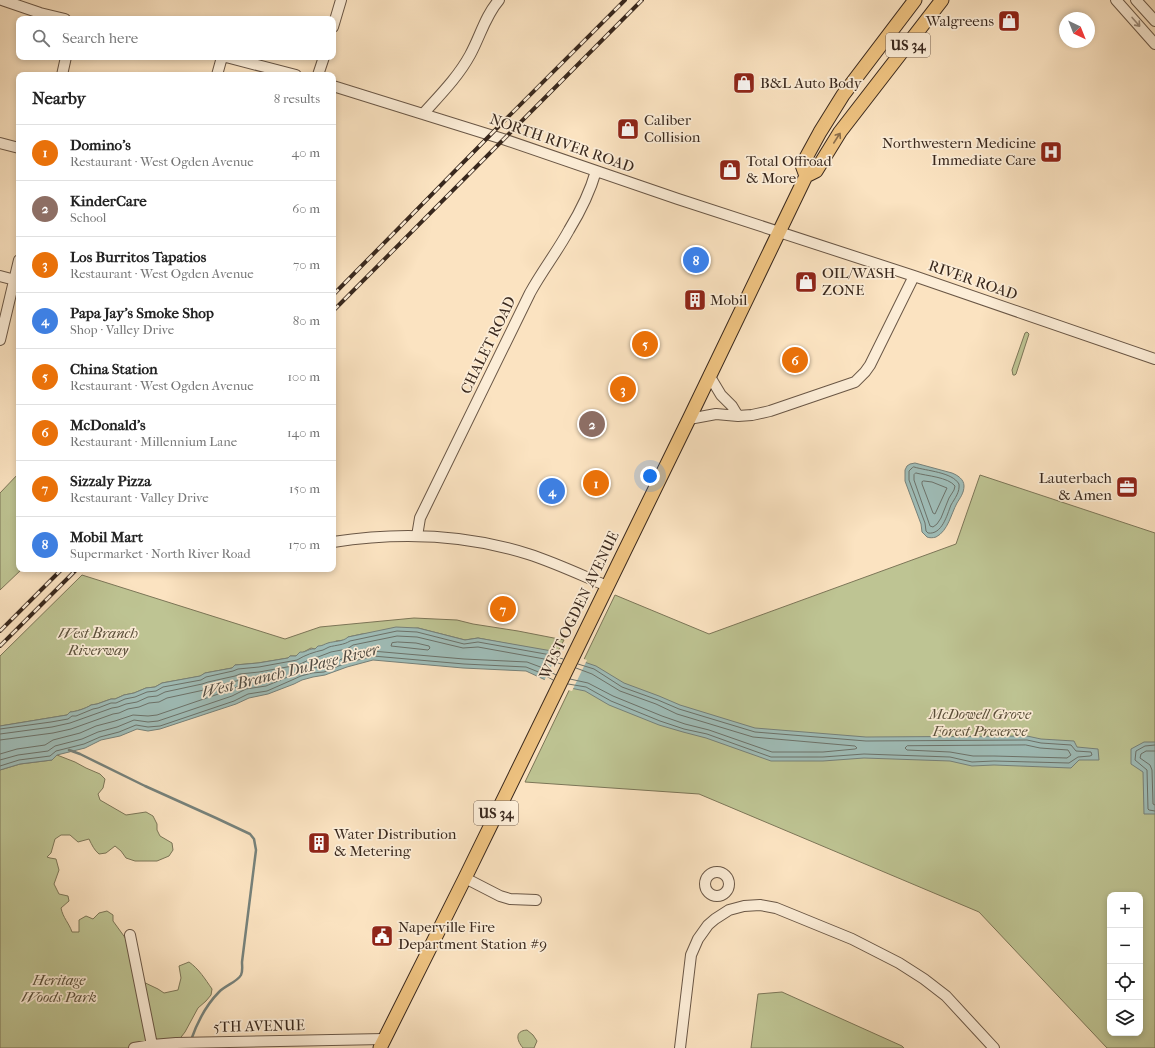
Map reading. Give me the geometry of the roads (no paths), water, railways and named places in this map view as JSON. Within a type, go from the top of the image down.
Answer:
[{"type":"main road","name":"WEST OGDEN AVENUE","points":[[806,176],[802,165],[829,116],[843,95],[915,0]]},
{"type":"main road","name":"WEST OGDEN AVENUE","points":[[382,1043],[465,878],[806,176],[816,171],[844,127],[942,0]]},
{"type":"street","points":[[2,0],[52,16]]},
{"type":"street","points":[[336,17],[341,0]]},
{"type":"street","points":[[423,114],[461,71],[471,55],[487,17],[499,0]]},
{"type":"street","points":[[1116,0],[1155,44]]},
{"type":"street","points":[[1136,0],[1155,21]]},
{"type":"street","points":[[63,72],[65,60]]},
{"type":"street","points":[[218,72],[221,60]]},
{"type":"street","points":[[238,60],[284,72]]},
{"type":"street","points":[[319,72],[323,60]]},
{"type":"street","name":"NORTH RIVER ROAD","points":[[336,87],[524,146],[780,232]]},
{"type":"street","points":[[0,143],[16,147]]},
{"type":"street","name":"CHALET ROAD","points":[[417,536],[420,518],[530,293],[544,268],[577,217],[596,171]]},
{"type":"street","name":"RIVER ROAD","points":[[780,232],[914,276],[1155,359]]},
{"type":"street","points":[[0,340],[16,272]]},
{"type":"street","points":[[0,276],[14,280]]},
{"type":"street","points":[[689,419],[716,414],[738,416],[770,411],[855,382],[870,365],[914,276]]},
{"type":"street","points":[[710,375],[721,395],[732,406],[738,416]]},
{"type":"street","points":[[336,542],[361,538],[417,536],[460,539],[503,547],[554,563],[607,586]]},
{"type":"street","points":[[465,878],[500,896],[510,899],[536,900]]},
{"type":"street","points":[[722,894],[729,910]]},
{"type":"street","points":[[680,1048],[691,955],[698,939],[715,919],[729,910],[752,905],[776,908],[852,939],[899,963],[924,979],[946,996],[994,1048]]},
{"type":"street","points":[[130,935],[152,1045]]},
{"type":"street","name":"5TH AVENUE","points":[[134,1048],[192,1042],[267,1044],[382,1043]]},
{"type":"water","points":[[915,463],[952,473],[960,478],[964,484],[963,493],[949,522],[944,531],[936,537],[927,537],[922,532],[921,524],[905,481],[905,470],[907,466]]},
{"type":"water","name":"West Branch DuPage River","points":[[396,627],[418,628],[465,640],[478,638],[552,651],[596,666],[624,683],[680,705],[755,728],[866,737],[1027,736],[1041,739],[1074,741],[1077,747],[1098,749],[1099,760],[1079,760],[1071,768],[994,765],[972,766],[950,761],[864,758],[823,761],[771,761],[706,738],[659,725],[609,705],[585,691],[556,685],[526,671],[463,668],[373,660],[325,675],[302,680],[268,694],[249,698],[236,704],[160,729],[148,731],[137,729],[120,736],[101,740],[85,748],[57,755],[52,760],[20,764],[0,770],[0,726],[67,715],[70,712],[81,710],[91,705],[115,699],[146,688],[155,687],[162,683],[200,676],[205,673],[232,668],[235,665],[288,658],[290,656],[296,656],[300,652],[315,649],[318,646],[330,642],[341,641],[348,637]]},
{"type":"water","points":[[1144,742],[1155,742],[1155,814],[1144,814],[1143,772],[1131,764],[1131,749]]},
{"type":"waterway","points":[[69,750],[250,834],[254,839],[256,850],[242,962],[242,973],[237,980],[219,992],[206,1008],[191,1040]]},
{"type":"railway","points":[[336,292],[625,0]]},
{"type":"railway","points":[[336,308],[642,0]]},
{"type":"railway","points":[[0,631],[59,572]]},
{"type":"railway","points":[[0,646],[74,572]]},
{"type":"place","name":"Walgreens","points":[[1009,21]]},
{"type":"place","name":"B&L Auto Body","points":[[744,83]]},
{"type":"place","name":"Caliber Collision","points":[[628,129]]},
{"type":"place","name":"Northwestern Medicine Immediate Care","points":[[1051,152]]},
{"type":"place","name":"Total Offroad & More","points":[[730,170]]},
{"type":"place","name":"Mobil Mart","points":[[696,260]]},
{"type":"place","name":"OIL/WASH ZONE","points":[[806,282]]},
{"type":"place","name":"Mobil","points":[[695,300]]},
{"type":"place","name":"China Station","points":[[645,344]]},
{"type":"place","name":"McDonald's","points":[[795,360]]},
{"type":"place","name":"Los Burritos Tapatios","points":[[623,389]]},
{"type":"place","name":"KinderCare","points":[[592,424]]},
{"type":"place","name":"Domino's","points":[[596,483]]},
{"type":"place","name":"Lauterbach & Amen","points":[[1127,487]]},
{"type":"place","name":"Papa Jay's Smoke Shop","points":[[552,491]]},
{"type":"place","name":"Sizzaly Pizza","points":[[503,609]]},
{"type":"place","name":"Water Distribution & Metering","points":[[319,843]]},
{"type":"place","name":"Naperville Fire Department Station #9","points":[[382,936]]},
{"type":"park label","name":"West Branch Riverway","points":[[98,642]]},
{"type":"park label","name":"McDowell Grove Forest Preserve","points":[[980,722]]},
{"type":"park label","name":"Heritage Woods Park","points":[[59,988]]}]
